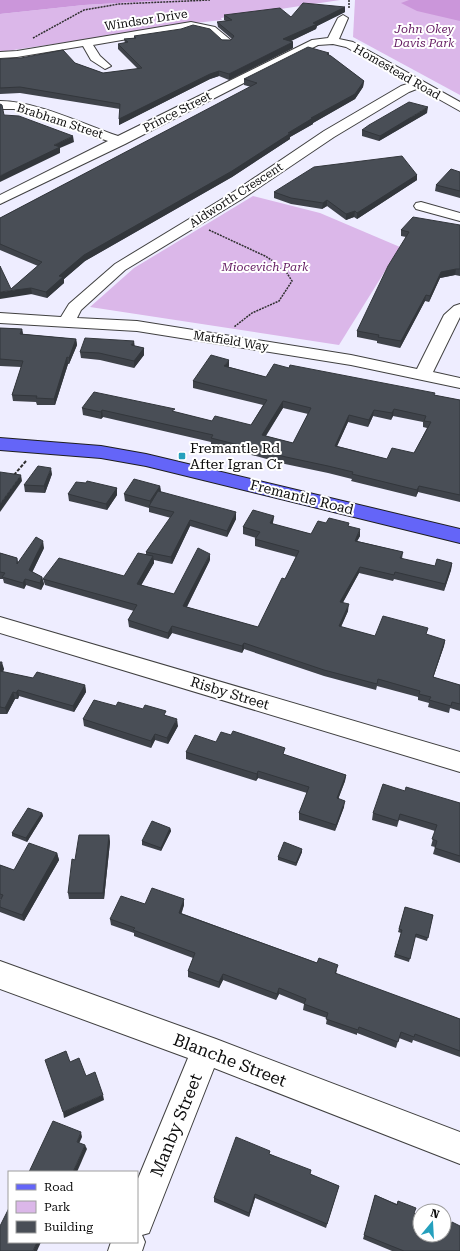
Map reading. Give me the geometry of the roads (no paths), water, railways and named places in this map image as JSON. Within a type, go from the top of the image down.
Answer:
[{"type":"main road","name":"Fremantle Road","points":[[0,444],[101,452],[146,460],[460,536]]},
{"type":"street","points":[[333,41],[334,34],[343,18]]},
{"type":"street","name":"Windsor Drive","points":[[0,55],[17,54],[191,26],[213,28],[227,42]]},
{"type":"street","name":"Homestead Road","points":[[333,41],[349,44],[460,107]]},
{"type":"street","name":"Prince Street","points":[[0,200],[316,42],[333,41]]},
{"type":"street","name":"Windsor Drive","points":[[87,43],[96,58],[105,66]]},
{"type":"street","name":"Aldworth Crescent","points":[[66,322],[74,307],[120,267],[237,196],[329,134],[405,89],[420,84]]},
{"type":"street","name":"Brabham Street","points":[[0,105],[14,105],[29,109],[120,140]]},
{"type":"street","points":[[421,206],[460,217]]},
{"type":"street","points":[[423,375],[452,315],[460,309]]},
{"type":"street","name":"Matfield Way","points":[[0,318],[137,326],[314,354],[460,382]]},
{"type":"street","name":"Risby Street","points":[[0,624],[460,762]]},
{"type":"street","name":"Blanche Street","points":[[0,975],[206,1051],[460,1148]]},
{"type":"street","name":"Manby Street","points":[[138,1219],[206,1051]]},
{"type":"place","name":"Fremantle Rd After Igran Cr","points":[[182,456]]},
{"type":"park label","name":"John Okey Davis Park","points":[[424,36]]},
{"type":"park label","name":"Miocevich Park","points":[[265,267]]}]
